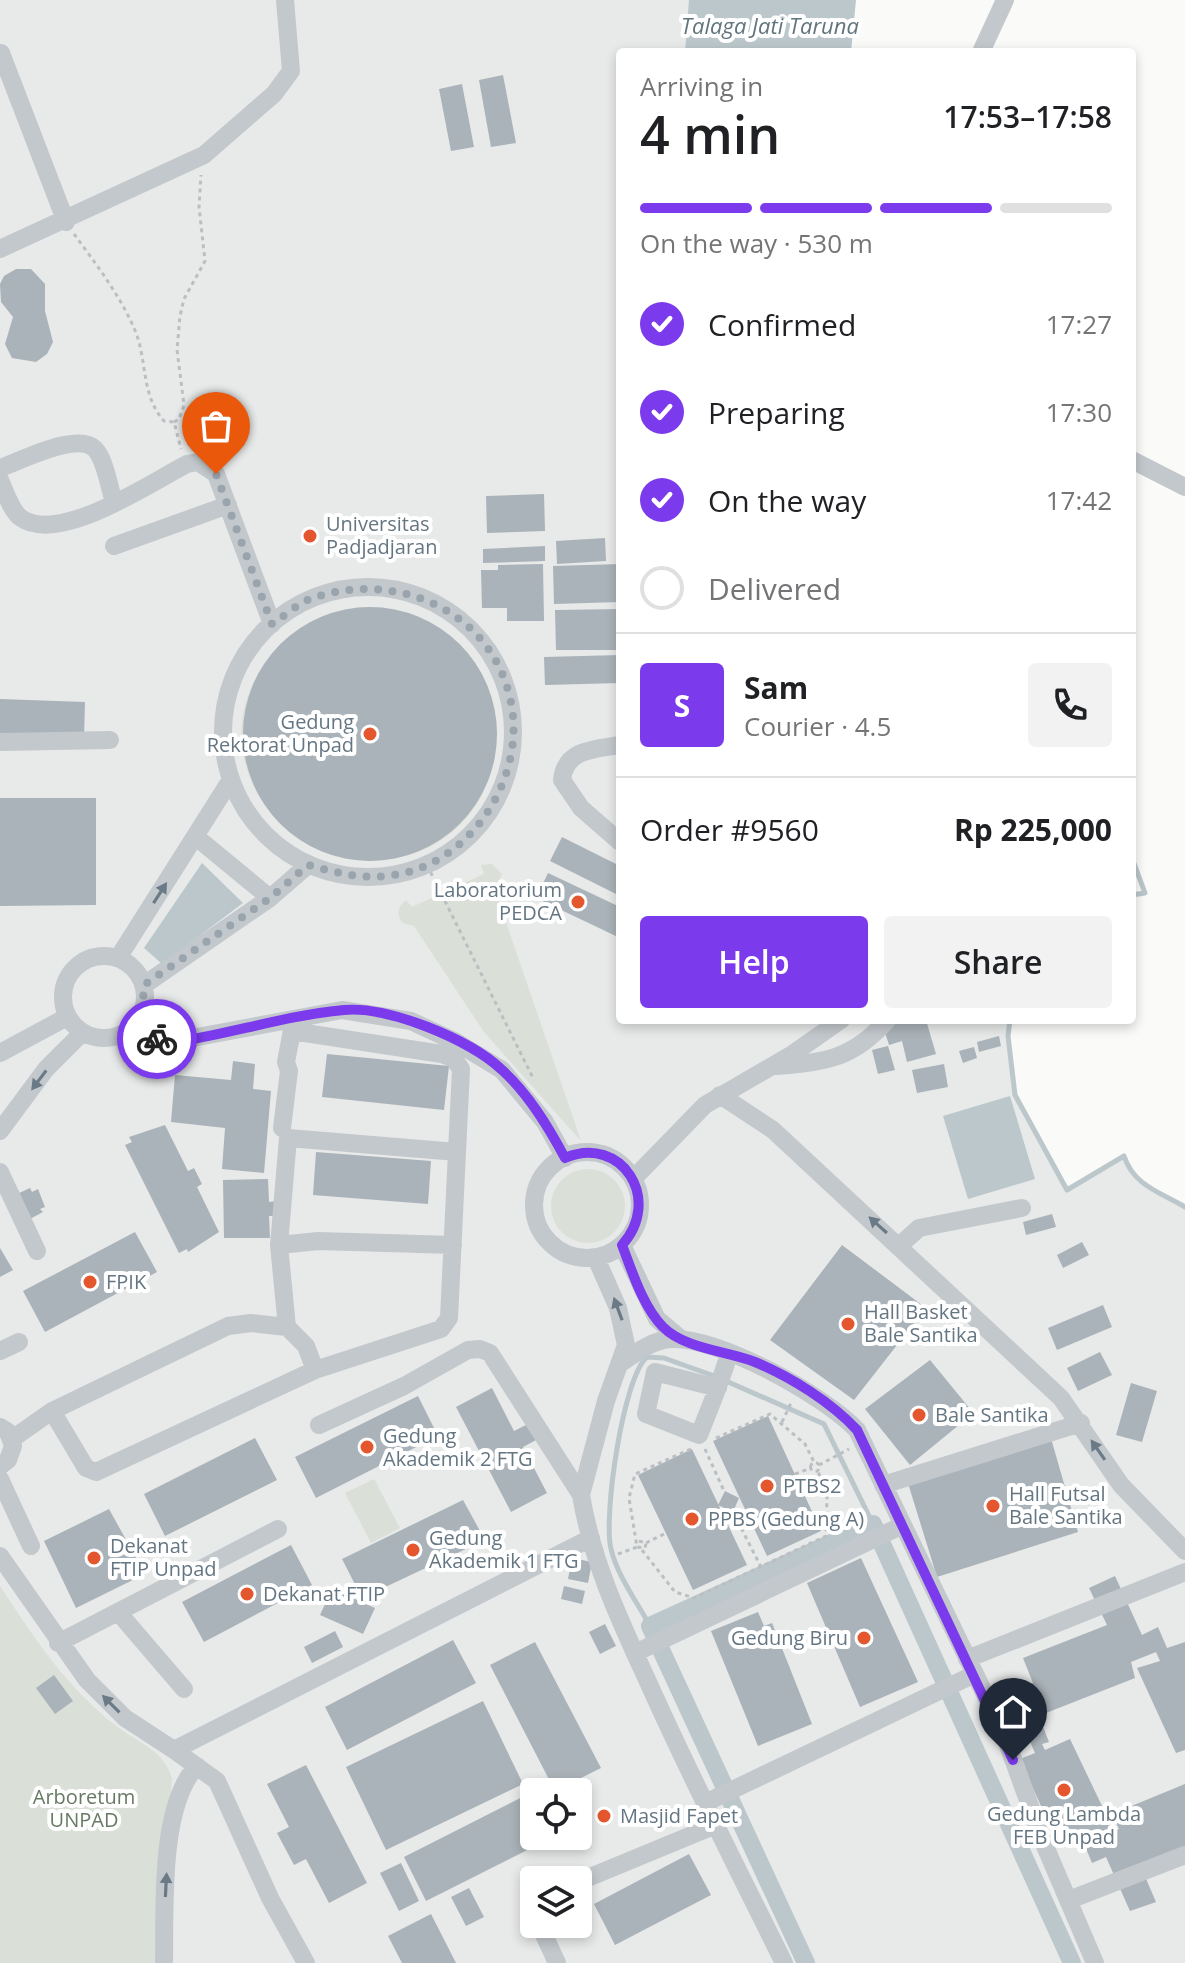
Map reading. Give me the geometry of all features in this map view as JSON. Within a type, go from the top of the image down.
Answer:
[{"type":"lane","points":[[0,249],[66,222],[204,155],[274,94],[291,71],[285,0]]},
{"type":"lane","points":[[983,48],[1005,0]]},
{"type":"lane","points":[[1,53],[66,222]]},
{"type":"lane","points":[[0,468],[73,442],[87,442],[97,450],[114,502]]},
{"type":"lane","points":[[0,480],[18,517],[35,525],[60,526],[187,464],[198,462],[216,474],[272,624]]},
{"type":"lane","points":[[1136,462],[1185,487]]},
{"type":"lane","points":[[114,546],[228,505]]},
{"type":"lane","points":[[359,587],[410,592],[455,615],[490,651],[510,698],[514,748],[499,796],[469,837],[427,865],[388,876],[348,876],[308,865],[266,835],[248,816],[230,781],[222,739],[225,698],[241,659],[272,624],[310,598],[359,587]]},
{"type":"lane","points":[[0,742],[110,740]]},
{"type":"lane","points":[[616,746],[577,754],[568,763],[562,780],[581,808],[616,839]]},
{"type":"lane","points":[[118,958],[230,781]]},
{"type":"lane","points":[[196,837],[270,898]]},
{"type":"lane","points":[[144,985],[270,898],[308,865]]},
{"type":"lane","points":[[118,958],[134,969],[144,985],[142,1013],[135,1025],[110,1039],[82,1033],[67,1017],[62,995],[69,974],[87,960],[118,958]]},
{"type":"lane","points":[[135,1025],[165,1043],[293,1026],[352,1010],[411,1021],[446,1036],[502,1070],[545,1122],[565,1158]]},
{"type":"lane","points":[[0,1053],[67,1017]]},
{"type":"lane","points":[[633,1179],[705,1105],[835,1024]]},
{"type":"lane","points":[[772,1066],[809,1064],[846,1054],[863,1046],[883,1024]]},
{"type":"lane","points":[[282,1128],[293,1026]]},
{"type":"lane","points":[[52,1411],[86,1468],[96,1472],[315,1370],[441,1329],[452,1309],[461,1069],[454,1059],[442,1054],[293,1026]]},
{"type":"lane","points":[[0,1131],[46,1069],[82,1033]]},
{"type":"lane","points":[[720,1095],[773,1130],[899,1246],[978,1325],[1061,1398],[1121,1485],[1185,1551]]},
{"type":"lane","points":[[287,1327],[279,1245],[288,1138],[457,1152]]},
{"type":"lane","points":[[583,1153],[606,1156],[633,1179],[640,1211],[631,1235],[622,1245],[596,1258],[572,1256],[560,1251],[548,1241],[537,1223],[534,1210],[539,1183],[552,1166],[565,1158],[583,1153]]},
{"type":"lane","points":[[0,1172],[37,1251]]},
{"type":"lane","points":[[899,1246],[919,1228],[1022,1208]]},
{"type":"lane","points":[[279,1245],[318,1241],[453,1245]]},
{"type":"lane","points":[[622,1245],[657,1319],[681,1339],[757,1363],[811,1393],[843,1415],[863,1441],[883,1485],[885,1532],[971,1666],[1004,1734],[1042,1839],[1095,1963]]},
{"type":"lane","points":[[581,1495],[627,1334],[596,1258]]},
{"type":"lane","points":[[0,1466],[12,1454],[6,1433],[228,1326],[251,1323],[287,1327],[306,1346],[315,1370]]},
{"type":"lane","points":[[621,1363],[659,1341],[681,1339]]},
{"type":"lane","points":[[0,1351],[19,1342]]},
{"type":"lane","points":[[319,1425],[404,1386],[468,1350],[480,1349],[490,1353],[581,1495],[604,1583],[647,1648],[716,1825],[784,1963]]},
{"type":"lane","points":[[720,1382],[729,1354]]},
{"type":"lane","points":[[883,1485],[1081,1423]]},
{"type":"lane","points":[[0,1479],[31,1546]]},
{"type":"lane","points":[[58,1643],[278,1529]]},
{"type":"lane","points":[[647,1648],[885,1532]]},
{"type":"lane","points":[[174,1750],[591,1538]]},
{"type":"lane","points":[[0,1556],[58,1643],[87,1680],[125,1718],[217,1781],[270,1898],[306,1963]]},
{"type":"lane","points":[[709,1802],[934,1697],[971,1666],[1185,1572]]},
{"type":"lane","points":[[118,1612],[184,1689]]},
{"type":"lane","points":[[164,1963],[170,1841],[181,1789],[197,1766]]},
{"type":"lane","points":[[592,1876],[716,1825]]},
{"type":"lane","points":[[1069,1900],[1185,1855]]},
{"type":"lane","points":[[545,1938],[557,1963]]},
{"type":"path","points":[[66,222],[115,291],[136,331],[145,385],[157,413],[164,421],[174,422],[179,419],[184,405],[177,350],[180,316],[184,299],[205,261],[199,207],[204,155]]},
{"type":"path","points":[[174,422],[187,464]]},
{"type":"path","points":[[427,865],[537,1086]]},
{"type":"path","points":[[770,1414],[805,1444],[814,1462],[819,1465],[829,1511],[826,1536],[694,1598],[684,1597],[660,1577],[638,1544],[629,1498],[635,1474],[703,1443],[770,1414]]},
{"type":"path","points":[[819,1465],[863,1441]]},
{"type":"path","points":[[703,1443],[724,1491]]},
{"type":"path","points":[[795,1474],[811,1468],[814,1462]]},
{"type":"path","points":[[811,1468],[818,1471]]},
{"type":"path","points":[[734,1514],[761,1567]]},
{"type":"path","points":[[618,1554],[666,1533]]},
{"type":"path","points":[[642,1550],[646,1543]]},
{"type":"shaded area","name":"Universitas Padjadjaran","points":[[0,0],[705,0],[701,48],[616,48],[616,1024],[1010,1024],[1008,1036],[1015,1095],[1067,1190],[1124,1156],[1128,1169],[1149,1188],[1185,1207],[1185,1963],[0,1963]]},
{"type":"green space","name":"Gedung Rektorat Unpad","points":[[368,607],[428,622],[468,654],[491,696],[496,743],[485,788],[458,827],[415,853],[359,860],[334,856],[310,846],[279,823],[251,779],[242,745],[244,712],[254,681],[273,654],[299,631],[331,615]],"holes":[[[369,642],[367,685],[344,696],[329,713],[324,735],[330,760],[307,779],[300,765],[302,751],[292,745],[282,748],[280,732],[285,702],[301,676],[323,655],[337,648],[343,662],[354,661],[359,653],[358,643]],[[380,642],[399,646],[429,662],[451,689],[458,705],[463,741],[445,744],[441,751],[445,765],[433,783],[405,805],[394,778],[408,767],[416,754],[420,726],[406,700],[378,685]],[[335,767],[354,780],[385,782],[396,808],[384,812],[386,823],[353,822],[331,815],[337,803],[313,786]]]},
{"type":"green space","points":[[492,864],[502,874],[495,890],[581,1141],[484,1032],[414,926],[403,923],[399,917],[399,908],[406,900],[412,907],[484,874],[481,865]]},
{"type":"green space","points":[[595,1169],[615,1179],[623,1192],[623,1220],[615,1233],[602,1241],[581,1243],[561,1233],[553,1220],[551,1199],[561,1179],[574,1171]]},
{"type":"green space","points":[[374,1479],[400,1528],[371,1543],[345,1493]]},
{"type":"green space","name":"Arboretum UNPAD","points":[[0,1586],[68,1681],[119,1728],[157,1754],[172,1778],[157,1963],[0,1963]]},
{"type":"water","name":"Talaga Jati Taruna","points":[[689,0],[856,0],[851,48],[685,48]]},
{"type":"water","points":[[202,863],[243,903],[162,964],[144,948]]},
{"type":"water","points":[[1010,1096],[1035,1179],[968,1199],[943,1116]]},
{"type":"building","points":[[503,75],[516,143],[491,147],[479,80]]},
{"type":"building","points":[[462,84],[474,147],[451,151],[439,89]]},
{"type":"building","points":[[16,269],[31,269],[45,284],[45,311],[53,342],[47,354],[36,362],[12,358],[5,344],[13,317],[1,302],[0,284],[4,276]]},
{"type":"building","points":[[544,494],[545,531],[487,533],[486,496]]},
{"type":"building","points":[[605,538],[606,561],[557,564],[556,541]]},
{"type":"building","points":[[545,546],[545,561],[483,563],[483,549]]},
{"type":"building","points":[[543,564],[544,621],[507,621],[507,608],[482,608],[481,570],[498,570],[498,565]]},
{"type":"building","points":[[616,564],[616,602],[554,604],[553,566]]},
{"type":"building","name":"Gedung Rektorat Unpad","points":[[370,607],[407,612],[441,628],[460,644],[476,663],[492,697],[497,734],[492,771],[476,805],[460,824],[441,840],[407,856],[370,861],[333,856],[299,840],[280,824],[264,805],[248,771],[243,734],[248,697],[264,663],[280,644],[299,628],[333,612]]},
{"type":"building","points":[[616,609],[616,650],[556,650],[555,610]]},
{"type":"building","points":[[616,655],[616,683],[545,685],[544,657]]},
{"type":"building","points":[[0,699],[85,702],[84,738],[0,735]]},
{"type":"building","points":[[0,798],[96,798],[96,905],[0,906]]},
{"type":"building","points":[[562,837],[616,864],[616,894],[550,861]]},
{"type":"building","name":"Laboratorium PEDCA","points":[[548,873],[616,905],[616,936],[536,898]]},
{"type":"building","points":[[927,1024],[936,1054],[907,1062],[902,1041],[889,1045],[883,1026]]},
{"type":"building","points":[[999,1036],[1001,1046],[979,1052],[977,1042]]},
{"type":"building","points":[[888,1046],[895,1070],[878,1074],[872,1050]]},
{"type":"building","points":[[974,1047],[977,1058],[963,1063],[959,1051]]},
{"type":"building","points":[[327,1054],[449,1066],[444,1110],[322,1097]]},
{"type":"building","points":[[233,1061],[255,1064],[253,1089],[271,1091],[264,1173],[222,1169],[225,1128],[171,1122],[175,1075],[231,1080]]},
{"type":"building","points":[[944,1064],[948,1087],[917,1093],[912,1070]]},
{"type":"building","points":[[165,1125],[188,1171],[194,1168],[202,1184],[197,1187],[219,1232],[188,1252],[187,1249],[179,1253],[125,1145],[132,1142],[129,1137]]},
{"type":"building","points":[[316,1152],[431,1161],[428,1204],[313,1195]]},
{"type":"building","points":[[268,1179],[269,1202],[277,1201],[278,1216],[269,1216],[270,1238],[224,1238],[223,1180]]},
{"type":"building","points":[[30,1188],[32,1192],[38,1189],[45,1207],[40,1209],[43,1212],[28,1220],[15,1195]]},
{"type":"building","points":[[1052,1214],[1056,1227],[1026,1235],[1023,1222]]},
{"type":"building","name":"FPIK","points":[[135,1232],[157,1272],[45,1332],[23,1291]]},
{"type":"building","points":[[1082,1242],[1089,1255],[1063,1268],[1057,1255]]},
{"type":"building","name":"Hall Basket Bale Santika","points":[[842,1245],[926,1308],[854,1400],[770,1340]]},
{"type":"building","points":[[0,1248],[13,1270],[0,1277]]},
{"type":"building","points":[[1103,1305],[1112,1327],[1057,1350],[1048,1328]]},
{"type":"building","points":[[1100,1352],[1112,1375],[1078,1391],[1067,1368]]},
{"type":"building","name":"Bale Santika","points":[[930,1360],[971,1410],[965,1420],[910,1465],[865,1409]]},
{"type":"building","points":[[1131,1383],[1157,1391],[1142,1442],[1116,1435]]},
{"type":"building","points":[[492,1388],[514,1431],[530,1423],[538,1439],[523,1447],[547,1493],[511,1512],[456,1407]]},
{"type":"building","name":"Gedung Akademik 2 FTG","points":[[418,1396],[438,1436],[316,1498],[295,1457]]},
{"type":"building","name":"PTBS2","points":[[768,1416],[821,1531],[767,1556],[713,1441]]},
{"type":"building","name":"Hall Futsal Bale Santika","points":[[1050,1435],[1078,1532],[937,1577],[907,1480]]},
{"type":"building","points":[[255,1438],[277,1480],[165,1536],[144,1494]]},
{"type":"building","name":"PPBS (Gedung A)","points":[[692,1449],[747,1565],[693,1590],[638,1475]]},
{"type":"building","points":[[725,1491],[739,1498],[733,1512],[718,1505]]},
{"type":"building","name":"Gedung Akademik 1 FTG","points":[[463,1500],[485,1540],[362,1598],[342,1559]]},
{"type":"building","name":"Dekanat FTIP Unpad","points":[[109,1509],[145,1574],[76,1608],[44,1541]]},
{"type":"building","name":"Dekanat FTIP","points":[[291,1545],[312,1585],[204,1642],[182,1602]]},
{"type":"building","points":[[572,1558],[592,1562],[588,1583],[568,1579]]},
{"type":"building","name":"Gedung Biru","points":[[861,1558],[918,1682],[860,1707],[807,1583]]},
{"type":"building","points":[[1115,1576],[1142,1635],[1158,1627],[1167,1648],[1185,1642],[1185,1750],[1176,1753],[1137,1668],[1160,1661],[1156,1652],[1131,1662],[1135,1678],[1046,1713],[1037,1692],[1030,1694],[1049,1742],[1042,1744],[1045,1750],[1070,1739],[1114,1831],[1119,1829],[1112,1814],[1185,1784],[1185,1848],[1141,1867],[1156,1902],[1130,1911],[1106,1857],[1092,1863],[1080,1834],[1058,1844],[1020,1759],[1035,1753],[1019,1716],[1029,1713],[1018,1689],[1033,1683],[1023,1658],[1107,1625],[1089,1588]]},
{"type":"building","points":[[564,1586],[585,1591],[582,1604],[561,1599]]},
{"type":"building","points":[[332,1589],[375,1608],[363,1634],[320,1615]]},
{"type":"building","name":"Gedung Biru","points":[[758,1612],[764,1626],[772,1623],[812,1724],[758,1746],[711,1631]]},
{"type":"building","points":[[605,1624],[616,1646],[600,1654],[589,1632]]},
{"type":"building","points":[[335,1631],[343,1647],[312,1663],[304,1647]]},
{"type":"building","points":[[453,1640],[476,1683],[347,1750],[325,1707]]},
{"type":"building","points":[[535,1642],[601,1768],[581,1778],[548,1778],[490,1665]]},
{"type":"building","points":[[54,1675],[73,1701],[55,1714],[36,1688]]},
{"type":"building","points":[[483,1701],[520,1778],[520,1785],[386,1850],[346,1767]]},
{"type":"building","points":[[306,1765],[367,1883],[329,1903],[306,1859],[294,1865],[277,1833],[289,1827],[267,1784]]},
{"type":"building","points":[[520,1798],[520,1850],[527,1850],[426,1901],[404,1857]]},
{"type":"building","points":[[689,1854],[711,1895],[615,1945],[594,1904]]},
{"type":"building","points":[[401,1863],[419,1901],[399,1911],[380,1873]]},
{"type":"building","points":[[469,1888],[484,1917],[466,1926],[451,1897]]},
{"type":"building","points":[[431,1914],[456,1963],[402,1963],[388,1936]]},
{"type":"waterway","points":[[1136,869],[1145,893],[1136,894]]},
{"type":"waterway","points":[[1010,1024],[1008,1036],[1015,1095],[1067,1190],[1124,1156],[1134,1175],[1141,1181],[1185,1207]]},
{"type":"waterway","points":[[650,1626],[618,1569],[609,1532],[617,1448],[630,1391],[647,1357],[664,1358],[717,1377]]},
{"type":"waterway","points":[[726,1381],[824,1424],[873,1524]]},
{"type":"waterway","points":[[806,1963],[650,1626],[873,1524],[1072,1963]]},
{"type":"way so far","points":[[157,1039],[135,1025],[142,1013],[144,985],[270,898],[308,865],[348,876],[388,876],[427,865],[469,837],[499,796],[514,748],[510,698],[490,651],[455,615],[410,592],[359,587],[310,598],[272,624],[216,474]]},
{"type":"place","name":"Universitas Padjadjaran","points":[[310,536]]},
{"type":"place","name":"Gedung Rektorat Unpad","points":[[370,734]]},
{"type":"place","name":"Laboratorium PEDCA","points":[[578,902]]},
{"type":"place","name":"FPIK","points":[[90,1282]]},
{"type":"place","name":"Hall Basket Bale Santika","points":[[848,1324]]},
{"type":"place","name":"Bale Santika","points":[[919,1415]]},
{"type":"place","name":"Gedung Akademik 2 FTG","points":[[367,1447]]},
{"type":"place","name":"PTBS2","points":[[767,1486]]},
{"type":"place","name":"Hall Futsal Bale Santika","points":[[993,1506]]},
{"type":"place","name":"PPBS (Gedung A)","points":[[692,1519]]},
{"type":"place","name":"Gedung Akademik 1 FTG","points":[[413,1550]]},
{"type":"place","name":"Dekanat FTIP Unpad","points":[[94,1558]]},
{"type":"place","name":"Dekanat FTIP","points":[[247,1594]]},
{"type":"place","name":"Gedung Biru","points":[[864,1638]]},
{"type":"place","name":"Gedung Lambda FEB Unpad","points":[[1064,1790]]},
{"type":"place","name":"Masjid Fapet","points":[[604,1816]]},
{"type":"route","points":[[157,1039],[165,1043],[182,1041],[342,1010],[365,1011],[411,1021],[488,1058],[502,1070],[545,1122],[565,1158],[595,1153],[617,1162],[638,1189],[640,1211],[631,1235],[622,1245],[657,1319],[664,1329],[681,1339],[757,1363],[799,1386],[843,1415],[857,1430],[1004,1734],[1013,1760]]}]
